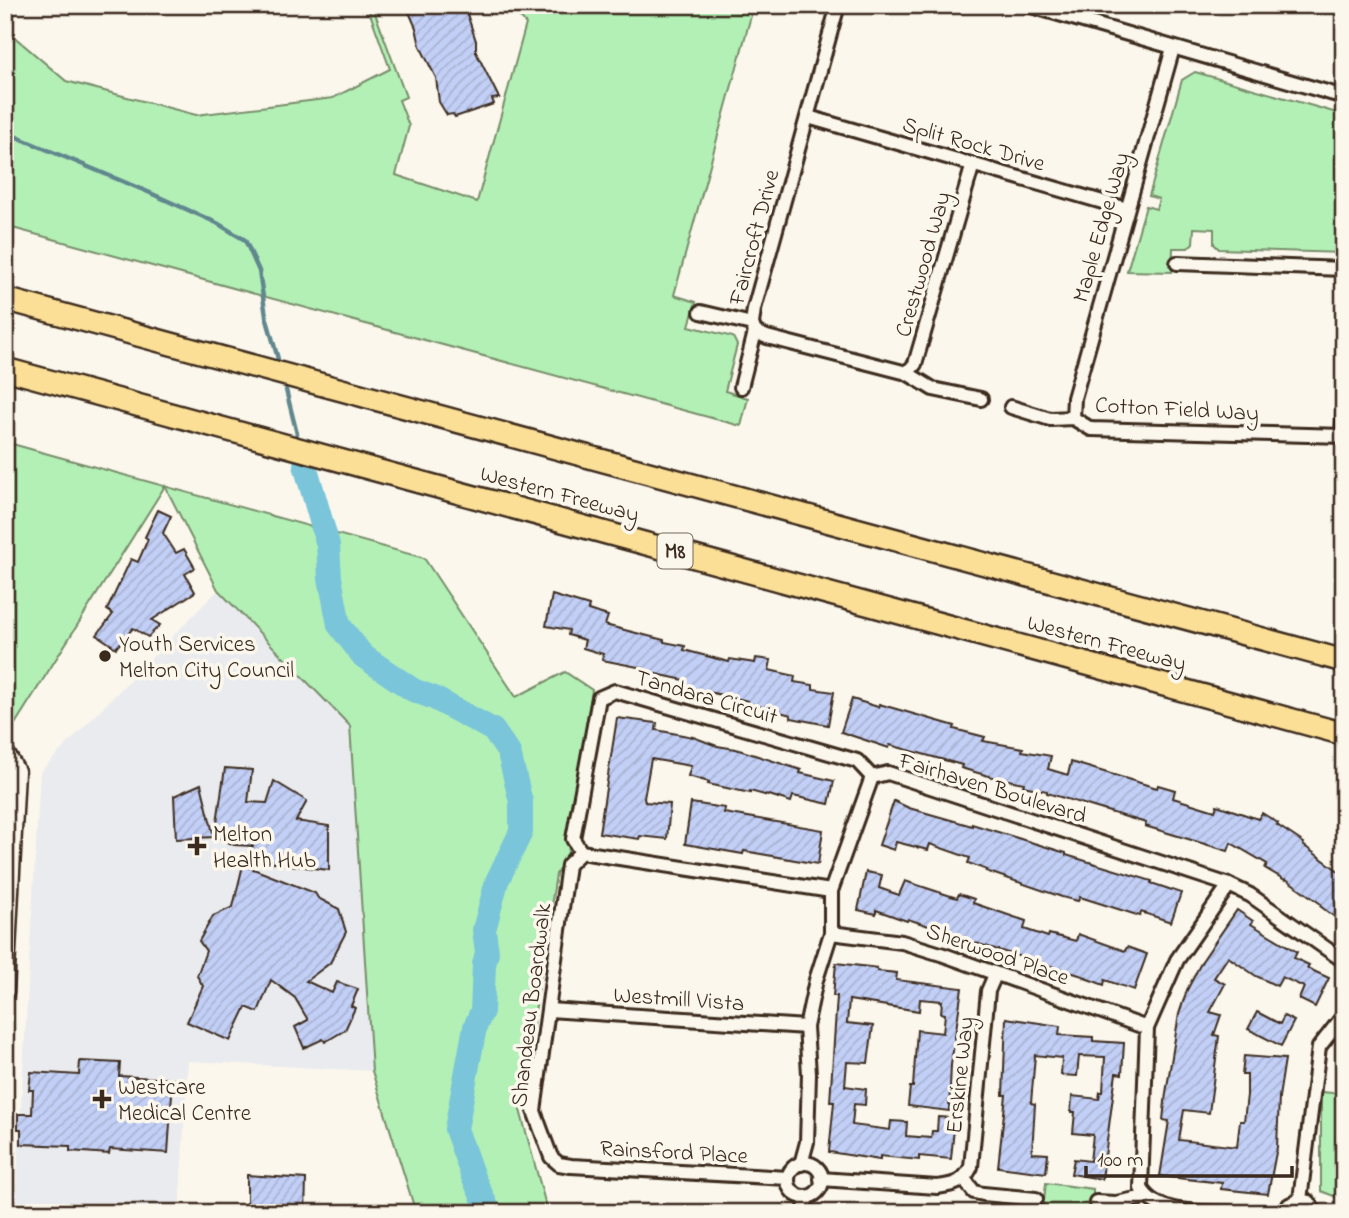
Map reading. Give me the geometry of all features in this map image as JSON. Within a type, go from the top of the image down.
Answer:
[{"type":"highway","name":"Western Freeway","points":[[5,299],[1344,662]]},
{"type":"highway","name":"Western Freeway","points":[[5,369],[1344,734]]},
{"type":"street","name":"Faircroft Drive","points":[[838,5],[754,310],[754,328],[907,373],[933,389],[981,399]]},
{"type":"street","points":[[1028,5],[1344,97]]},
{"type":"street","name":"Maple Edge Way","points":[[1073,418],[1074,398],[1173,48]]},
{"type":"street","name":"Split Rock Drive","points":[[808,117],[1127,209]]},
{"type":"street","name":"Crestwood Way","points":[[907,373],[915,364],[973,164]]},
{"type":"street","points":[[1177,263],[1344,269]]},
{"type":"street","points":[[701,312],[754,328],[741,387]]},
{"type":"street","name":"Cotton Field Way","points":[[1011,407],[1050,419],[1073,418],[1091,429],[1343,436]]},
{"type":"street","points":[[1343,436],[1344,407]]},
{"type":"street","name":"Tandara Circuit","points":[[582,852],[573,839],[598,698],[615,691],[857,761],[872,777]]},
{"type":"street","points":[[5,752],[16,771],[5,992]]},
{"type":"street","name":"Fairhaven Boulevard","points":[[801,1164],[807,1142],[809,1074],[806,1027],[816,980],[831,933],[831,891],[872,777],[888,773],[1229,885],[1250,895],[1344,961]]},
{"type":"street","points":[[582,852],[831,891]]},
{"type":"street","name":"Shandeau Boardwalk","points":[[559,1164],[551,1157],[534,1111],[568,865],[582,852]]},
{"type":"street","points":[[1229,885],[1177,960],[1147,1028],[1141,1188],[1146,1197],[1160,1206],[1235,1213]]},
{"type":"street","name":"Sherwood Place","points":[[831,933],[902,942],[1147,1028]]},
{"type":"street","name":"Erskine Way","points":[[964,1179],[971,1167],[988,992],[995,975]]},
{"type":"street","name":"Westmill Vista","points":[[549,1010],[806,1027]]},
{"type":"street","points":[[1300,1200],[1319,1046],[1344,1015]]},
{"type":"street","name":"Rainsford Place","points":[[559,1164],[788,1178]]},
{"type":"street","points":[[801,1164],[813,1166],[821,1179],[818,1190],[806,1196],[795,1194],[788,1178],[793,1168],[801,1164]]},
{"type":"street","points":[[821,1179],[937,1186],[952,1185],[964,1179],[974,1192],[994,1197],[1036,1199]]},
{"type":"street","points":[[805,1213],[806,1196]]},
{"type":"street","points":[[1096,1202],[1116,1203],[1146,1197]]},
{"type":"street","points":[[1286,1213],[1289,1205],[1300,1200],[1309,1202],[1316,1213]]},
{"type":"shaded area","name":"Melton Health Hub","points":[[218,590],[350,726],[372,1071],[188,1061],[179,1213],[15,1213],[40,772]]},
{"type":"green space","points":[[367,5],[372,5],[406,97],[399,100],[409,126],[396,175],[477,202],[526,24],[509,5],[754,5],[674,295],[696,302],[689,326],[733,337],[737,345],[725,391],[748,398],[741,426],[5,226],[5,29],[66,81],[196,115],[333,98],[390,69]]},
{"type":"green space","points":[[1195,72],[1344,115],[1344,253],[1219,249],[1214,244],[1214,229],[1194,228],[1193,243],[1188,248],[1173,248],[1172,272],[1127,271],[1146,206],[1156,209],[1159,199],[1149,196],[1182,80]]},
{"type":"green space","points":[[5,442],[165,486],[15,724],[5,712]]},
{"type":"green space","points":[[165,486],[424,558],[516,697],[565,672],[592,690],[569,831],[569,849],[556,874],[520,1110],[548,1213],[416,1213],[372,1071],[350,726],[218,590]]},
{"type":"green space","points":[[1321,1092],[1344,1094],[1344,1200],[1321,1191]]},
{"type":"green space","points":[[1046,1183],[1093,1189],[1093,1213],[1043,1208]]},
{"type":"building","points":[[406,5],[464,5],[476,41],[476,52],[499,98],[492,99],[494,104],[455,117],[453,114],[447,115],[439,102],[436,78],[420,46]]},
{"type":"building","points":[[158,510],[171,516],[163,533],[176,553],[184,549],[195,568],[185,574],[195,592],[152,620],[160,625],[148,637],[133,628],[116,648],[97,635],[113,614],[107,610],[131,559],[138,562],[148,539],[145,537]]},
{"type":"building","points":[[552,595],[589,606],[588,610],[608,616],[605,625],[685,646],[684,650],[729,662],[730,659],[755,663],[756,658],[771,660],[769,670],[795,676],[794,682],[813,685],[813,689],[834,692],[828,725],[791,718],[791,715],[747,703],[748,701],[682,686],[684,680],[642,671],[643,668],[602,660],[603,654],[583,648],[585,640],[568,635],[569,630],[546,626]]},
{"type":"building","points":[[852,699],[955,726],[954,729],[985,737],[983,741],[1051,756],[1048,769],[1068,775],[1071,762],[1157,788],[1158,785],[1175,790],[1173,798],[1215,811],[1217,805],[1258,819],[1262,813],[1344,875],[1344,924],[1286,879],[1265,868],[1267,864],[1231,843],[1228,851],[1145,826],[1146,823],[1047,791],[1023,786],[1024,783],[992,777],[961,768],[962,765],[890,745],[889,748],[841,732]]},
{"type":"building","points":[[617,718],[657,723],[656,730],[736,749],[801,770],[800,773],[834,781],[829,804],[793,796],[791,802],[769,795],[708,784],[709,782],[688,776],[691,766],[651,759],[644,798],[645,802],[670,804],[667,839],[640,836],[639,839],[599,833]]},
{"type":"building","points":[[225,768],[252,770],[248,802],[267,803],[274,781],[307,801],[296,821],[329,826],[329,870],[244,859],[253,846],[234,845],[215,836]]},
{"type":"building","points":[[201,784],[214,837],[176,839],[174,796]]},
{"type":"building","points":[[894,801],[909,808],[1066,853],[1181,893],[1171,922],[1141,912],[1140,916],[1080,897],[1078,901],[1062,897],[986,871],[968,863],[970,858],[930,844],[928,850],[896,842],[894,850],[879,845]]},
{"type":"building","points":[[691,803],[725,808],[724,813],[823,830],[818,864],[685,844]]},
{"type":"building","points":[[243,865],[315,893],[318,898],[339,909],[346,932],[330,963],[306,981],[332,993],[337,982],[358,989],[351,1006],[355,1008],[345,1030],[325,1042],[323,1039],[304,1048],[295,1027],[308,1020],[295,998],[271,980],[258,1012],[246,1007],[230,1041],[187,1022],[203,986],[197,976],[206,951],[199,941],[213,916],[233,907]]},
{"type":"building","points":[[866,872],[882,875],[879,888],[899,895],[905,881],[957,898],[959,894],[974,899],[973,903],[1026,921],[1024,929],[1048,937],[1049,934],[1076,941],[1078,934],[1125,951],[1127,947],[1147,954],[1134,990],[1105,980],[1104,985],[908,919],[907,921],[876,910],[876,914],[858,910]]},
{"type":"building","points":[[1237,910],[1253,921],[1251,924],[1297,952],[1294,958],[1309,965],[1307,968],[1329,978],[1315,1007],[1299,999],[1304,987],[1282,977],[1277,986],[1228,957],[1214,978],[1225,984],[1210,1012],[1221,1015],[1214,1035],[1219,1036],[1209,1113],[1184,1110],[1179,1140],[1237,1147],[1247,1095],[1247,1075],[1242,1075],[1244,1056],[1285,1059],[1279,1097],[1277,1147],[1268,1194],[1221,1189],[1222,1183],[1160,1176],[1169,1121],[1163,1120],[1166,1093],[1179,1014],[1187,990],[1202,961]]},
{"type":"building","points":[[836,963],[897,973],[896,980],[962,988],[951,1065],[949,1111],[908,1106],[910,1087],[913,1087],[917,1030],[943,1033],[945,1014],[941,1013],[942,1001],[920,999],[919,1011],[849,1000],[847,1023],[873,1026],[868,1063],[847,1062],[845,1086],[866,1089],[865,1105],[854,1104],[852,1125],[890,1130],[891,1121],[907,1122],[906,1136],[931,1138],[932,1131],[937,1131],[938,1117],[955,1118],[951,1159],[919,1156],[919,1160],[880,1156],[880,1160],[829,1152],[834,1102],[830,1102],[837,996],[833,996]]},
{"type":"building","points":[[1257,1012],[1280,1024],[1284,1016],[1294,1021],[1281,1046],[1248,1029]]},
{"type":"building","points":[[1006,1018],[1060,1026],[1059,1035],[1093,1037],[1093,1041],[1124,1043],[1122,1074],[1116,1073],[1102,1179],[1071,1174],[1074,1159],[1090,1161],[1093,1135],[1073,1133],[1075,1112],[1071,1112],[1072,1096],[1099,1099],[1100,1092],[1103,1092],[1105,1057],[1079,1056],[1077,1076],[1061,1075],[1062,1058],[1035,1055],[1031,1103],[1035,1104],[1032,1153],[1048,1154],[1046,1173],[998,1167],[1006,1095],[1003,1095]]},
{"type":"building","name":"Westcare Medical Centre","points":[[80,1061],[120,1063],[119,1076],[173,1079],[168,1153],[110,1149],[109,1154],[70,1151],[70,1146],[21,1144],[18,1114],[32,1114],[33,1090],[29,1090],[31,1072],[79,1075]]},
{"type":"building","points":[[247,1175],[306,1179],[305,1213],[247,1213]]},
{"type":"waterway","points":[[5,132],[217,223],[245,240],[259,271],[266,316],[278,359]]},
{"type":"waterway","points":[[286,390],[297,434]]},
{"type":"waterway","points":[[305,465],[328,545],[330,578],[339,625],[363,656],[413,690],[434,698],[493,730],[509,753],[521,802],[521,832],[497,881],[484,930],[487,952],[482,1011],[475,1027],[456,1129],[473,1177],[490,1213]]},
{"type":"place","name":"Youth Services Melton City Council","points":[[105,656]]},
{"type":"place","name":"Melton Health Hub","points":[[197,846]]},
{"type":"place","name":"Westcare Medical Centre","points":[[102,1099]]}]
